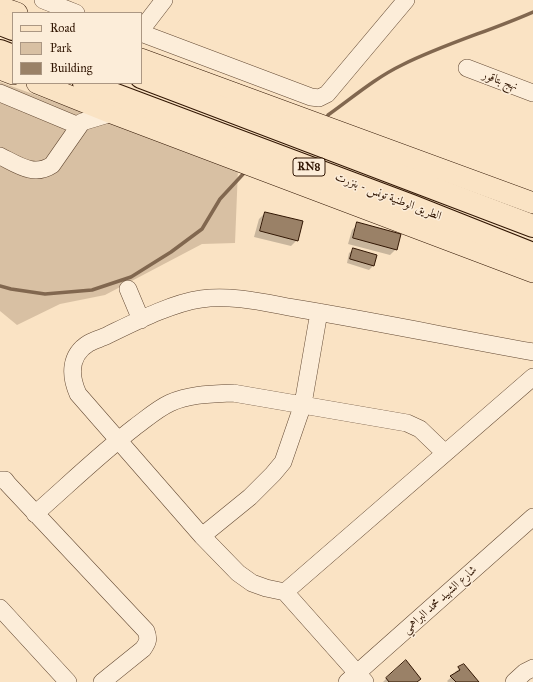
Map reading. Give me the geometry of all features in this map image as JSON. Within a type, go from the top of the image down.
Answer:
[{"type":"highway","points":[[0,24],[12,28]]},
{"type":"highway","points":[[0,51],[12,56]]},
{"type":"highway","name":"الطريق الوطنية تونس - بنزرت","points":[[142,77],[533,226]]},
{"type":"highway","name":"الطريق الوطنية تونس - بنزرت","points":[[78,90],[412,206],[533,254]]},
{"type":"main road","points":[[0,7],[14,12]]},
{"type":"main road","points":[[142,59],[533,203]]},
{"type":"main road","points":[[0,69],[12,74]]},
{"type":"main road","points":[[43,84],[78,90],[112,113],[533,272]]},
{"type":"street","points":[[43,0],[73,12]]},
{"type":"street","points":[[142,29],[164,0]]},
{"type":"street","points":[[142,33],[304,94],[319,98],[327,94],[406,0]]},
{"type":"street","name":"نهج بتاقور","points":[[467,68],[533,93]]},
{"type":"street","points":[[78,90],[80,124]]},
{"type":"street","points":[[0,93],[80,124]]},
{"type":"street","points":[[0,156],[25,168],[36,171],[45,170],[52,165],[80,124],[112,113]]},
{"type":"street","points":[[128,289],[141,320]]},
{"type":"street","points":[[356,679],[285,592],[266,588],[243,576],[202,536],[117,440],[78,394],[73,384],[72,368],[74,360],[79,351],[88,344],[183,303],[202,298],[238,299],[319,312],[533,352]]},
{"type":"street","points":[[202,536],[250,497],[283,462],[303,404],[319,312]]},
{"type":"street","points":[[285,592],[533,377]]},
{"type":"street","points":[[35,514],[117,440],[156,411],[169,403],[206,394],[234,393],[407,423],[420,429],[445,453]]},
{"type":"street","points":[[0,480],[5,480],[35,514],[146,631],[148,643],[143,649],[102,682]]},
{"type":"street","name":"شارع الشهيد محمد البراهمي","points":[[356,679],[533,517]]},
{"type":"street","points":[[0,608],[68,682]]},
{"type":"street","points":[[514,682],[525,672],[533,668]]},
{"type":"green space","points":[[0,82],[238,169],[235,243],[202,244],[105,295],[60,304],[17,325],[0,311]]},
{"type":"building","points":[[265,212],[303,221],[298,241],[260,231]]},
{"type":"building","points":[[357,222],[401,234],[397,250],[353,238]]},
{"type":"building","points":[[353,248],[377,255],[374,266],[350,259]]},
{"type":"building","points":[[406,660],[421,679],[417,682],[389,682],[386,678]]},
{"type":"building","points":[[464,664],[479,682],[456,682],[450,676],[460,670],[458,667]]},
{"type":"waterway","points":[[328,115],[392,70],[418,57],[533,12]]},
{"type":"waterway","points":[[0,286],[45,294],[92,290],[131,277],[171,252],[202,229],[220,199],[245,172]]}]
